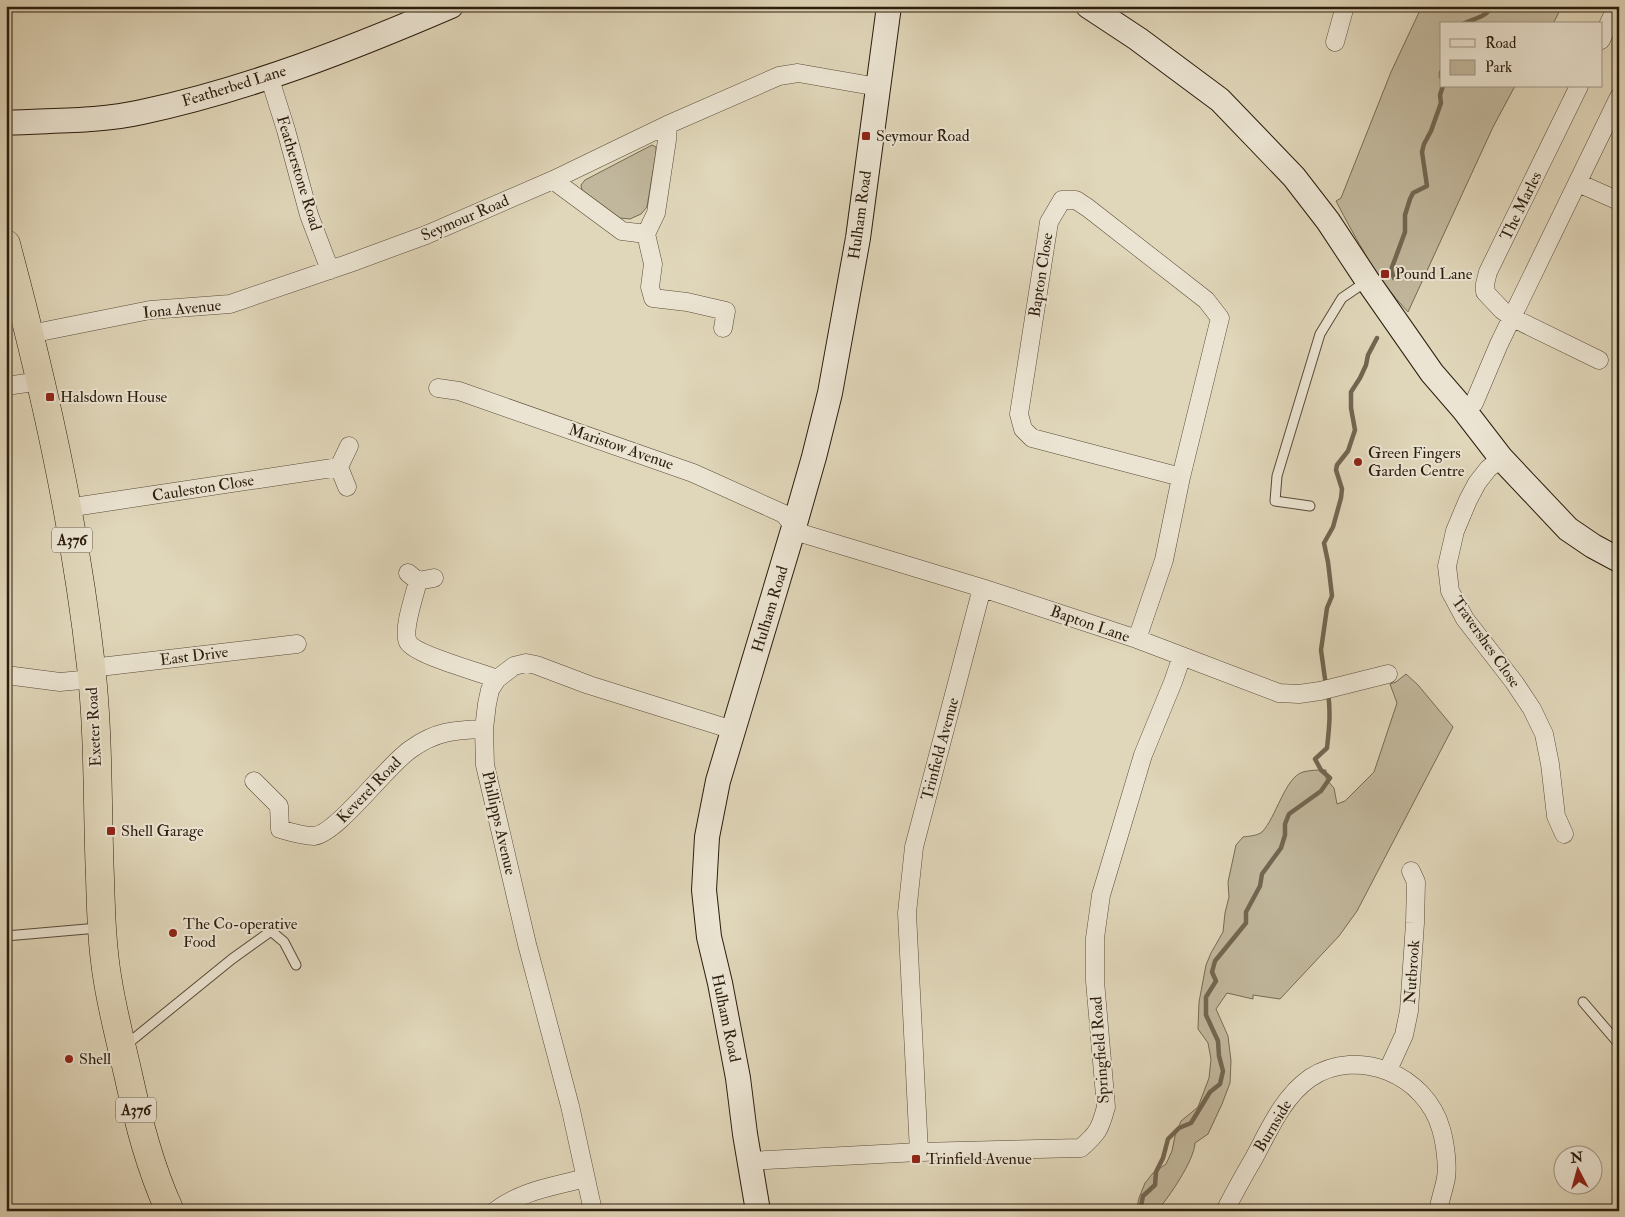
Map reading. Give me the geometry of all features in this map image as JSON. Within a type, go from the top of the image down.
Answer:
[{"type":"highway","name":"Exeter Road","points":[[6,244],[41,381],[67,508],[92,674],[97,761],[100,877],[107,980],[135,1109],[147,1151],[170,1211]]},
{"type":"street","name":"Featherbed Lane","points":[[6,123],[92,120],[141,113],[206,96],[365,43],[451,6]]},
{"type":"street","name":"Hulham Road","points":[[758,1211],[738,1078],[720,983],[709,937],[704,890],[707,837],[718,781],[794,527],[830,393],[858,238],[889,6]]},
{"type":"street","points":[[1088,6],[1138,39],[1220,100],[1294,177],[1328,221],[1432,372],[1501,458],[1568,529],[1619,560]]},
{"type":"street","points":[[1335,42],[1345,6]]},
{"type":"street","points":[[1602,38],[1617,6]]},
{"type":"street","name":"Seymour Road","points":[[330,270],[426,235],[553,180],[667,125],[779,76],[798,73],[878,87]]},
{"type":"street","name":"Featherstone Road","points":[[269,76],[309,215],[330,270]]},
{"type":"street","name":"The Marles","points":[[1578,88],[1488,272],[1485,292],[1512,318],[1598,360]]},
{"type":"street","points":[[1464,410],[1474,403],[1499,344],[1619,97]]},
{"type":"street","points":[[667,125],[656,213],[646,234],[652,264],[650,287],[652,298],[687,302],[726,311],[723,328]]},
{"type":"street","points":[[553,180],[622,231],[646,234]]},
{"type":"street","points":[[1578,184],[1619,201]]},
{"type":"street","name":"Bapton Close","points":[[1137,640],[1164,560],[1181,477],[1220,318],[1206,300],[1088,208],[1076,200],[1062,200],[1049,222],[1019,414],[1023,429],[1032,438],[1181,477]]},
{"type":"street","name":"Iona Avenue","points":[[30,334],[150,310],[230,304],[330,270]]},
{"type":"street","points":[[6,386],[41,381]]},
{"type":"street","name":"Maristow Avenue","points":[[438,388],[459,391],[694,473],[784,514],[794,527]]},
{"type":"street","points":[[347,487],[339,467],[349,446]]},
{"type":"street","name":"Travershes Close","points":[[1501,458],[1488,469],[1477,483],[1455,531],[1447,566],[1450,591],[1465,619],[1514,682],[1532,709],[1544,734],[1550,764],[1556,816],[1564,834]]},
{"type":"street","name":"Cauleston Close","points":[[67,508],[339,467]]},
{"type":"street","name":"Bapton Lane","points":[[794,527],[804,534],[982,588],[1137,640],[1279,692],[1299,694],[1388,674]]},
{"type":"street","points":[[420,577],[406,629],[408,642],[416,648],[446,662],[497,679],[514,666],[526,663],[536,665],[589,685],[733,730]]},
{"type":"street","name":"Trinfield Avenue","points":[[919,1152],[908,913],[914,847],[982,588]]},
{"type":"street","name":"East Drive","points":[[6,675],[60,682],[92,674],[297,644]]},
{"type":"street","name":"Springfield Road","points":[[750,1161],[919,1152],[1081,1148],[1092,1138],[1101,1127],[1106,1107],[1095,981],[1095,938],[1101,895],[1143,755],[1182,656]]},
{"type":"street","name":"Phillipps Avenue","points":[[497,679],[490,690],[487,704],[484,729],[484,765],[527,944],[570,1106],[584,1178],[593,1211]]},
{"type":"street","name":"Keverel Road","points":[[254,781],[279,806],[280,829],[315,836],[340,820],[392,764],[411,748],[433,736],[453,730],[484,729]]},
{"type":"street","name":"Nutbrook","points":[[1388,1070],[1404,1035],[1409,1011],[1416,882],[1411,871]]},
{"type":"street","name":"Burnside","points":[[1224,1211],[1287,1099],[1310,1078],[1327,1070],[1346,1065],[1388,1070],[1409,1082],[1428,1102],[1442,1129],[1446,1156],[1446,1176],[1438,1211]]},
{"type":"street","points":[[496,1211],[507,1202],[524,1194],[584,1178]]},
{"type":"lane","points":[[1310,506],[1275,501],[1277,476],[1320,334],[1342,298],[1367,280]]},
{"type":"lane","points":[[6,936],[103,928]]},
{"type":"lane","points":[[122,1048],[232,959],[271,931],[284,942],[296,964]]},
{"type":"lane","points":[[1583,1002],[1619,1044]]},
{"type":"green space","points":[[1422,6],[1562,6],[1554,22],[1440,22],[1440,88],[1514,88],[1493,127],[1408,312],[1377,273],[1336,201],[1341,198],[1391,72]]},
{"type":"green space","points":[[652,145],[656,147],[656,152],[647,207],[641,214],[630,219],[620,218],[582,190],[581,185],[585,180]]},
{"type":"green space","points":[[1406,674],[1418,685],[1453,727],[1357,911],[1339,936],[1280,999],[1253,995],[1253,999],[1227,993],[1216,1009],[1228,1036],[1231,1061],[1230,1083],[1222,1104],[1208,1134],[1195,1143],[1194,1151],[1186,1169],[1162,1205],[1157,1211],[1136,1211],[1145,1183],[1153,1173],[1166,1164],[1181,1121],[1198,1107],[1209,1078],[1211,1059],[1208,1043],[1198,1029],[1199,1002],[1206,965],[1223,932],[1229,897],[1228,882],[1236,845],[1243,837],[1262,832],[1286,789],[1297,775],[1312,770],[1326,770],[1326,779],[1334,788],[1337,804],[1345,801],[1374,772],[1397,703],[1390,684]]},
{"type":"waterway","points":[[1467,22],[1483,15],[1492,6]]},
{"type":"waterway","points":[[1394,278],[1391,270],[1405,232],[1405,215],[1410,199],[1413,193],[1427,186],[1422,152],[1441,103],[1440,95],[1442,88]]},
{"type":"waterway","points":[[1326,686],[1321,650],[1327,608],[1332,596],[1324,543],[1333,527],[1341,498],[1342,489],[1336,470],[1337,465],[1348,451],[1355,430],[1351,408],[1351,392],[1360,378],[1368,355],[1377,338]]},
{"type":"waterway","points":[[1140,1211],[1143,1196],[1155,1185],[1156,1172],[1163,1158],[1168,1139],[1179,1128],[1191,1123],[1210,1092],[1220,1084],[1223,1071],[1218,1041],[1206,1015],[1206,997],[1216,981],[1212,972],[1215,961],[1246,923],[1246,912],[1260,886],[1262,874],[1281,848],[1285,835],[1285,824],[1289,814],[1321,791],[1330,778],[1321,770],[1315,759],[1327,748],[1330,714],[1328,693]]},
{"type":"place","name":"Seymour Road","points":[[866,136]]},
{"type":"place","name":"Pound Lane","points":[[1385,274]]},
{"type":"place","name":"Halsdown House","points":[[50,397]]},
{"type":"place","name":"Green Fingers Garden Centre","points":[[1358,462]]},
{"type":"place","name":"Shell Garage","points":[[111,831]]},
{"type":"place","name":"The Co-operative Food","points":[[173,933]]},
{"type":"place","name":"Shell","points":[[69,1059]]},
{"type":"place","name":"Trinfield Avenue","points":[[916,1159]]}]
